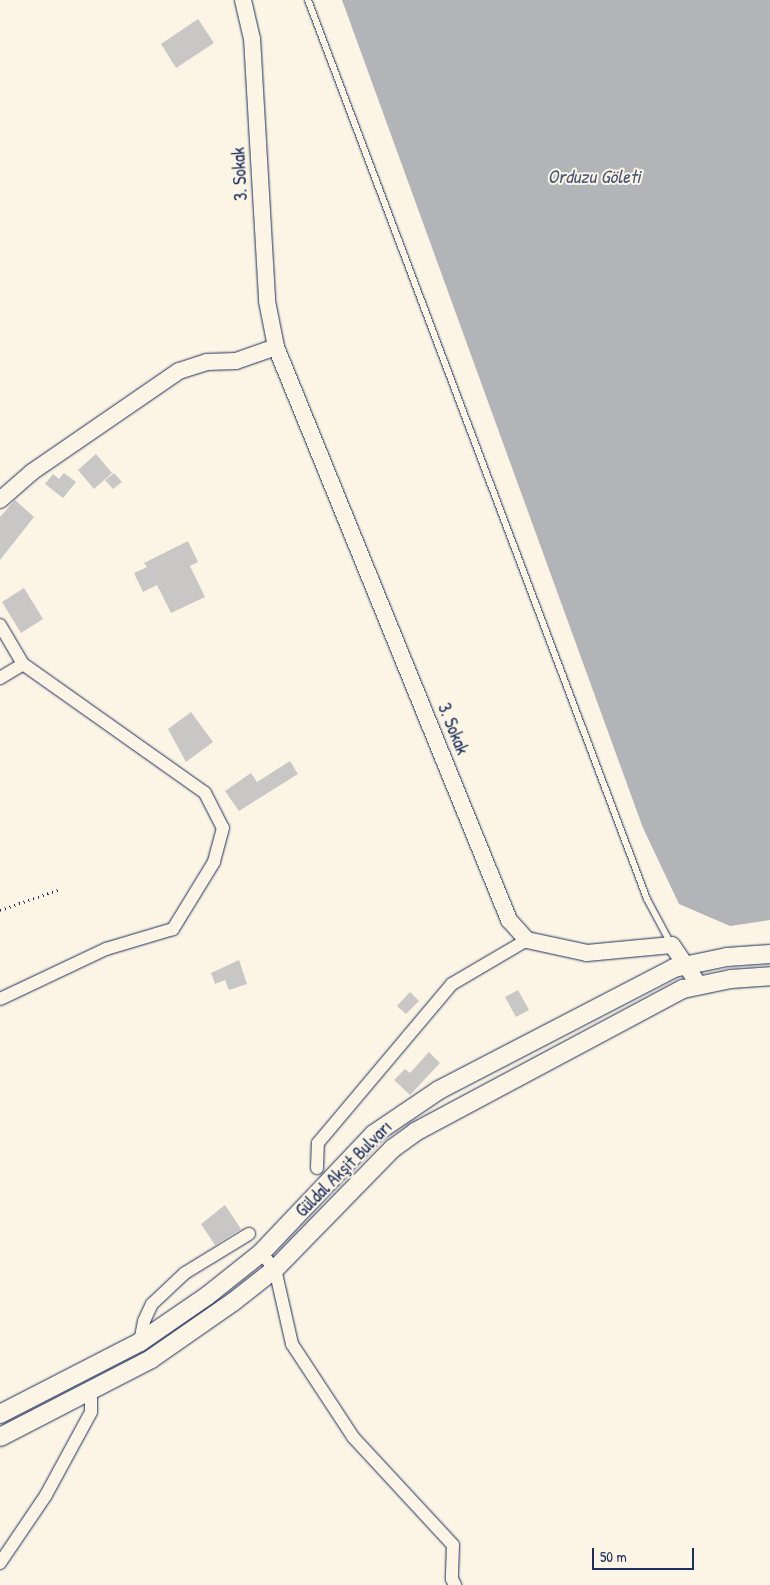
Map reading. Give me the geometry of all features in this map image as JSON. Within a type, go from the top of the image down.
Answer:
[{"type":"main road","name":"Güldal Akşit Bulvarı","points":[[0,1414],[85,1373],[140,1342],[261,1253],[374,1134],[403,1112],[439,1090],[674,968],[688,964],[770,954]]},
{"type":"main road","name":"Güldal Akşit Bulvarı","points":[[0,1437],[91,1392],[175,1345],[275,1269],[392,1150],[415,1132],[650,1005],[700,985],[770,976]]},
{"type":"street","name":"3. Sokak","points":[[243,0],[252,38],[266,301],[276,347],[509,920],[527,940]]},
{"type":"street","points":[[0,500],[32,472],[179,372],[207,362],[236,362],[276,347]]},
{"type":"street","points":[[0,625],[23,664],[205,793],[223,828],[214,862],[173,929],[106,949],[0,1000]]},
{"type":"street","points":[[0,678],[23,664]]},
{"type":"street","points":[[318,1168],[318,1143],[452,984],[527,940],[587,952],[672,945],[688,964],[700,985]]},
{"type":"street","points":[[140,1342],[144,1321],[152,1304],[185,1273],[249,1234]]},
{"type":"street","points":[[261,1253],[275,1269],[292,1344],[353,1436],[453,1545],[452,1579],[455,1585]]},
{"type":"street","points":[[0,1563],[46,1495],[91,1412],[91,1392]]},
{"type":"lane","points":[[308,0],[647,899],[672,945]]},
{"type":"path","points":[[0,910],[60,889]]},
{"type":"water","name":"Orduzu Göleti","points":[[342,0],[770,0],[770,920],[730,926],[679,904],[643,828]]},
{"type":"building","points":[[198,19],[214,43],[176,68],[161,44]]},
{"type":"building","points":[[96,454],[112,473],[94,489],[78,470]]},
{"type":"building","points":[[64,473],[76,482],[63,498],[45,484],[53,474],[59,479]]},
{"type":"building","points":[[114,473],[122,482],[113,489],[105,480]]},
{"type":"building","points":[[15,500],[34,517],[0,560],[0,517]]},
{"type":"building","points":[[188,541],[198,562],[190,566],[205,597],[171,613],[157,585],[143,592],[134,573],[147,567],[144,563]]},
{"type":"building","points":[[24,588],[43,619],[21,633],[2,602]]},
{"type":"building","points":[[191,712],[213,742],[186,762],[168,729]]},
{"type":"building","points":[[290,761],[298,774],[239,811],[225,791],[251,773],[257,782]]},
{"type":"building","points":[[239,960],[247,984],[229,990],[225,980],[215,984],[211,973]]},
{"type":"building","points":[[518,990],[529,1010],[516,1017],[505,997]]},
{"type":"building","points":[[410,992],[419,1001],[406,1014],[397,1006]]},
{"type":"building","points":[[429,1052],[440,1063],[410,1095],[394,1080],[405,1069],[410,1073]]},
{"type":"building","points":[[225,1205],[241,1229],[215,1245],[201,1224]]}]
